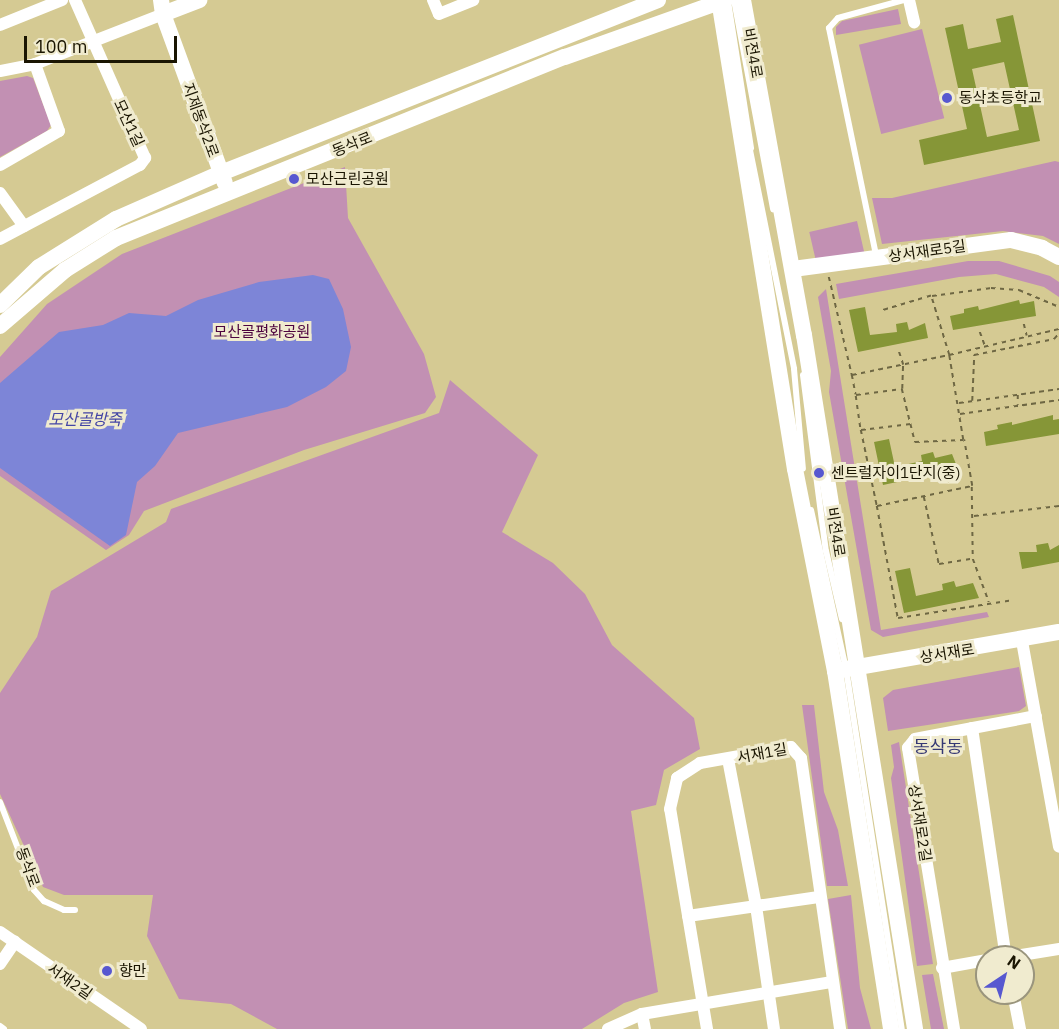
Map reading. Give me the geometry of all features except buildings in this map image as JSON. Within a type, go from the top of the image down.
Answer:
[{"type":"main road","name":"지제동삭2로","points":[[152,0],[162,7],[229,192]]},
{"type":"main road","points":[[162,7],[199,0]]},
{"type":"main road","name":"동삭로","points":[[0,305],[39,267],[90,233],[221,173],[658,0]]},
{"type":"main road","name":"동삭로","points":[[0,326],[65,270],[116,238],[565,57],[725,0]]},
{"type":"main road","name":"비전4로","points":[[725,0],[739,119],[802,501],[848,669],[915,1029]]},
{"type":"main road","name":"비전4로","points":[[743,0],[804,335],[848,669],[891,1029]]},
{"type":"main road","name":"상서재로5길","points":[[793,269],[1011,240],[1042,248],[1059,257]]},
{"type":"main road","name":"상서재로","points":[[848,669],[1022,641],[1059,632]]},
{"type":"street","points":[[0,25],[62,0]]},
{"type":"street","name":"모산1길","points":[[0,239],[140,165],[145,158],[91,41],[75,0]]},
{"type":"street","points":[[433,0],[439,14],[473,0]]},
{"type":"street","points":[[909,0],[914,22]]},
{"type":"street","points":[[0,71],[35,64],[91,41],[162,7]]},
{"type":"street","points":[[0,165],[59,131],[35,64]]},
{"type":"street","points":[[0,194],[24,226]]},
{"type":"street","points":[[1022,641],[1059,847]]},
{"type":"street","name":"상서재로2길","points":[[954,1029],[942,968],[908,748],[915,739],[1036,716]]},
{"type":"street","points":[[972,728],[1006,945]]},
{"type":"street","name":"서재1길","points":[[774,1029],[756,906],[728,759],[786,747],[800,753],[819,897],[840,1029]]},
{"type":"street","points":[[707,1029],[670,809],[677,778],[700,763],[728,759]]},
{"type":"street","points":[[688,916],[819,897]]},
{"type":"street","name":"서재2길","points":[[0,932],[141,1029]]},
{"type":"street","points":[[0,964],[15,942]]},
{"type":"street","points":[[1035,953],[1059,949]]},
{"type":"street","points":[[942,968],[975,962]]},
{"type":"street","points":[[608,1029],[642,1014],[832,982]]},
{"type":"street","points":[[1015,1005],[1020,1029]]},
{"type":"street","points":[[642,1014],[645,1029]]},
{"type":"lane","points":[[725,0],[794,369],[803,471],[802,501]]},
{"type":"lane","points":[[725,0],[802,375],[826,551],[850,646],[848,669],[902,1029]]},
{"type":"lane","points":[[876,257],[829,28],[838,18],[904,0]]},
{"type":"lane","points":[[739,119],[752,153]]},
{"type":"lane","points":[[802,375],[804,335]]},
{"type":"lane","points":[[803,471],[848,669],[909,1029]]},
{"type":"lane","name":"동삭로","points":[[0,802],[34,890],[44,901],[64,910],[75,910]]},
{"type":"lane","points":[[0,1026],[4,1029]]},
{"type":"path","points":[[825,264],[852,375],[898,618],[1014,600]]},
{"type":"path","points":[[881,310],[931,296],[991,288],[1019,290],[1059,308]]},
{"type":"path","points":[[931,296],[949,355],[972,486],[973,559],[990,603]]},
{"type":"path","points":[[1024,324],[1027,337]]},
{"type":"path","points":[[852,375],[1059,329]]},
{"type":"path","points":[[980,332],[985,347]]},
{"type":"path","points":[[972,401],[974,355],[1054,339],[1059,333]]},
{"type":"path","points":[[898,350],[903,365],[902,389],[915,442],[963,440]]},
{"type":"path","points":[[856,395],[902,389]]},
{"type":"path","points":[[957,403],[1059,389]]},
{"type":"path","points":[[1017,395],[1018,405]]},
{"type":"path","points":[[959,414],[1059,400]]},
{"type":"path","points":[[861,430],[910,424]]},
{"type":"path","points":[[877,506],[972,486]]},
{"type":"path","points":[[924,496],[939,564],[973,559]]},
{"type":"path","points":[[973,516],[1059,506]]},
{"type":"green space","points":[[898,9],[901,24],[836,35],[836,27],[842,21]]},
{"type":"green space","points":[[922,29],[944,118],[881,134],[859,45]]},
{"type":"green space","points":[[27,76],[33,78],[51,125],[47,131],[0,157],[0,81]]},
{"type":"green space","points":[[1055,161],[1059,162],[1059,244],[1043,236],[1003,231],[882,244],[872,198],[892,198]]},
{"type":"green space","name":"모산골평화공원","points":[[345,167],[348,218],[424,354],[436,397],[425,413],[304,450],[144,511],[129,535],[106,550],[0,476],[0,357],[47,304],[122,254]]},
{"type":"green space","points":[[857,221],[865,256],[817,267],[809,232]]},
{"type":"green space","points":[[968,261],[999,261],[1050,276],[1059,282],[1059,297],[1044,287],[996,274],[959,277],[839,299],[836,284]]},
{"type":"green space","points":[[826,289],[881,630],[987,612],[989,617],[883,637],[871,630],[829,392],[831,371],[818,297]]},
{"type":"green space","points":[[450,380],[538,455],[502,532],[553,563],[585,594],[612,645],[694,718],[700,749],[664,770],[656,805],[631,811],[658,992],[624,1003],[582,1029],[277,1029],[231,1004],[179,999],[147,936],[153,895],[64,895],[43,887],[0,794],[0,693],[37,637],[51,591],[166,522],[171,509],[439,413]]},
{"type":"green space","points":[[1019,667],[1026,706],[1019,711],[888,731],[883,698],[893,690]]},
{"type":"green space","points":[[802,705],[814,705],[824,792],[838,830],[848,886],[827,886]]},
{"type":"green space","points":[[899,742],[933,964],[917,966],[891,778],[894,767],[891,745]]},
{"type":"green space","points":[[851,895],[860,988],[871,1029],[848,1029],[828,899]]},
{"type":"green space","points":[[933,974],[944,1029],[931,1029],[922,975]]},
{"type":"water","name":"모산골방죽","points":[[313,275],[329,279],[343,309],[351,347],[346,371],[326,387],[287,407],[178,433],[155,466],[137,482],[126,535],[110,546],[0,468],[0,383],[59,332],[103,325],[129,313],[166,316],[198,300],[259,282]]},
{"type":"place","name":"동삭초등학교","points":[[947,98]]},
{"type":"place","name":"모산근린공원","points":[[294,179]]},
{"type":"place","name":"센트럴자이1단지(중)","points":[[819,473]]},
{"type":"place","name":"향만","points":[[107,971]]},
{"type":"district","name":"동삭동","points":[[938,747]]}]
